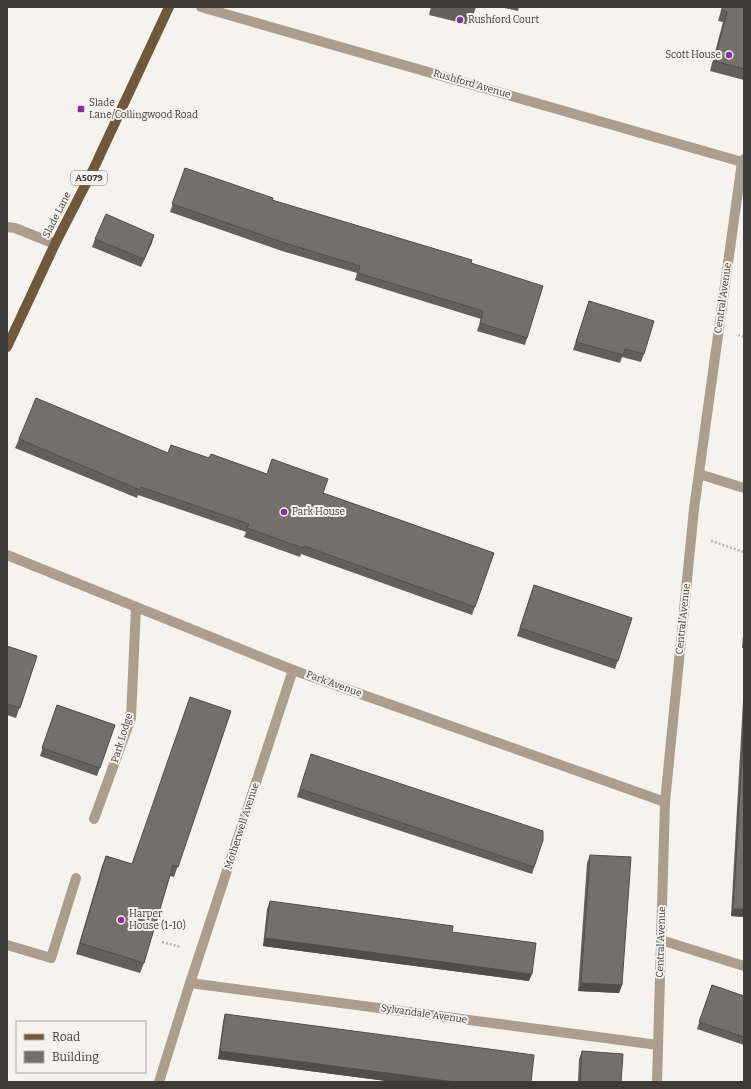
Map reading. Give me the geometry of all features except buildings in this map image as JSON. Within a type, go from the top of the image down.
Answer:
[{"type":"main road","name":"Slade Lane","points":[[7,347],[55,244],[93,170],[169,7]]},
{"type":"street","name":"Rushford Avenue","points":[[201,7],[743,160]]},
{"type":"street","name":"Central Avenue","points":[[657,1082],[665,802],[691,534],[743,160]]},
{"type":"street","points":[[7,227],[15,228],[55,244]]},
{"type":"street","points":[[699,474],[744,488]]},
{"type":"street","name":"Park Avenue","points":[[7,555],[293,670],[665,802]]},
{"type":"street","name":"Park Lodge","points":[[94,819],[131,718],[136,607]]},
{"type":"street","name":"Motherwell Avenue","points":[[159,1082],[293,670]]},
{"type":"street","points":[[7,945],[51,958],[76,878]]},
{"type":"street","points":[[661,940],[744,966]]},
{"type":"street","name":"Sylvandale Avenue","points":[[190,983],[658,1045]]},
{"type":"path","points":[[691,534],[744,552]]},
{"type":"place","name":"Rushford Court","points":[[460,20]]},
{"type":"place","name":"Scott House","points":[[729,55]]},
{"type":"place","name":"Slade Lane/Collingwood Road","points":[[81,109]]},
{"type":"place","name":"Park House","points":[[284,512]]},
{"type":"place","name":"Harper House (1-10)","points":[[121,920]]}]
